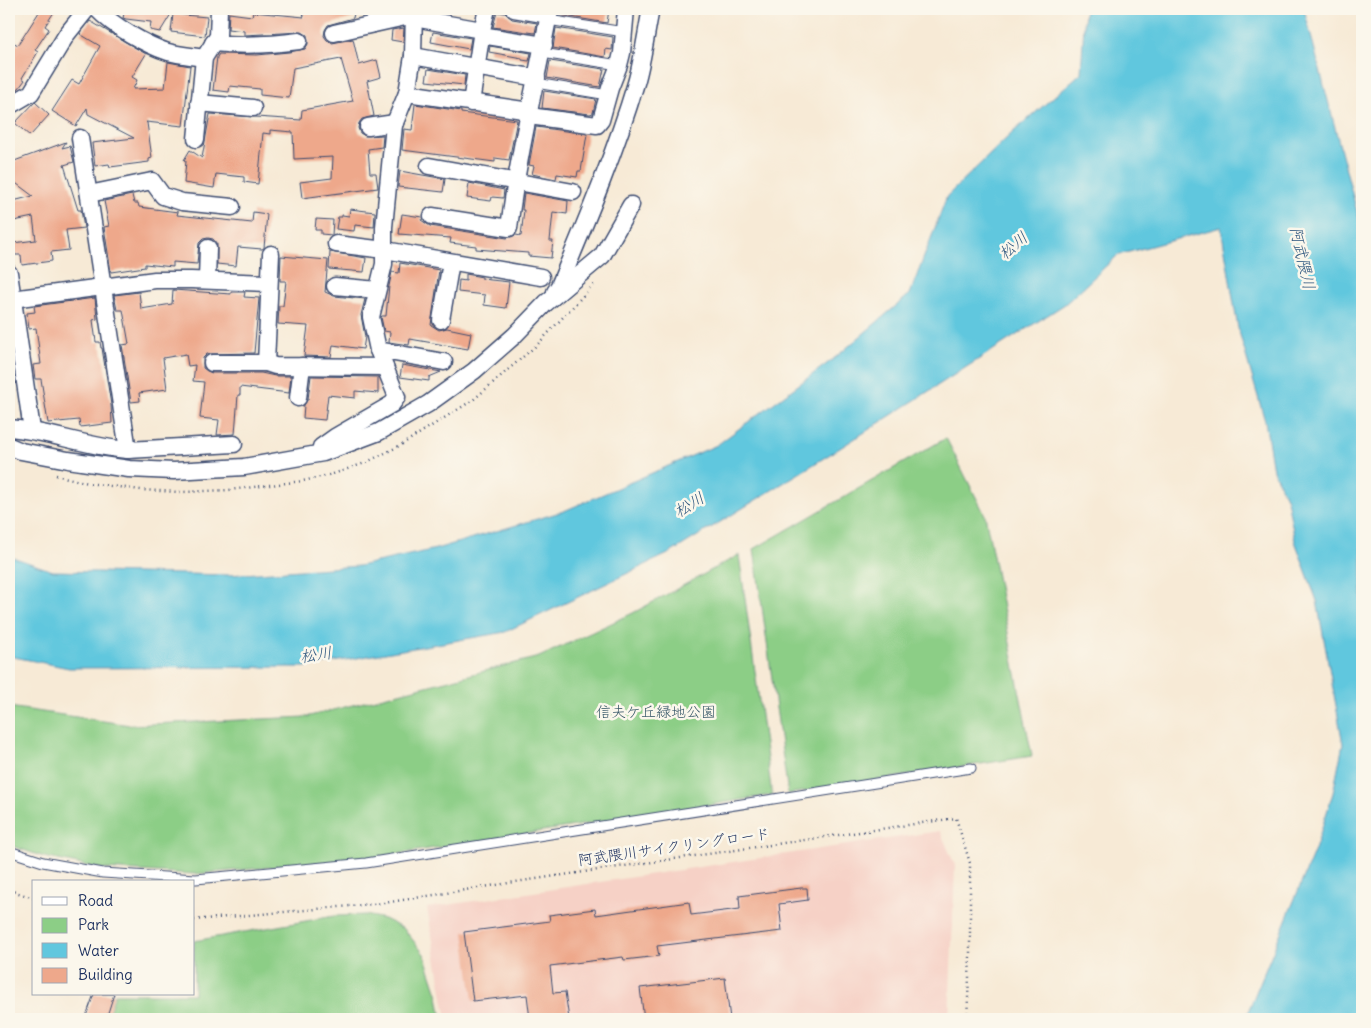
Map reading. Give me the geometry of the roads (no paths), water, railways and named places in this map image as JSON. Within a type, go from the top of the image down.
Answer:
[{"type":"street","points":[[9,106],[31,93],[67,34],[87,9]]},
{"type":"street","points":[[97,9],[119,26],[154,46],[170,52],[204,58]]},
{"type":"street","points":[[196,139],[204,58],[218,36],[219,9]]},
{"type":"street","points":[[471,102],[487,9]]},
{"type":"street","points":[[432,216],[509,228],[515,182],[549,15],[514,9]]},
{"type":"street","points":[[407,93],[471,102],[597,125],[601,120],[619,65],[626,9]]},
{"type":"street","points":[[546,303],[559,286],[614,149],[636,82],[652,9]]},
{"type":"street","points":[[310,456],[335,437],[392,404],[397,397],[378,350],[371,318],[384,264],[384,227],[390,150],[395,123],[407,93],[413,56],[414,14]]},
{"type":"street","points":[[334,33],[414,14],[543,49]]},
{"type":"street","points":[[213,43],[236,46],[271,45],[299,41]]},
{"type":"street","points":[[413,56],[537,81]]},
{"type":"street","points":[[199,103],[253,108]]},
{"type":"street","points":[[368,127],[395,123]]},
{"type":"street","points":[[80,138],[128,450]]},
{"type":"street","points":[[429,166],[573,192]]},
{"type":"street","points":[[89,194],[152,181],[163,196],[182,202],[232,207]]},
{"type":"street","points":[[9,446],[68,460],[129,469],[174,471],[244,467],[310,456],[380,432],[428,404],[474,371],[501,348],[546,303],[602,256],[631,205]]},
{"type":"street","points":[[336,244],[385,250],[541,277]]},
{"type":"street","points":[[207,280],[208,248]]},
{"type":"street","points":[[266,363],[271,254]]},
{"type":"street","points":[[441,320],[451,262]]},
{"type":"street","points":[[9,273],[32,430]]},
{"type":"street","points":[[11,295],[103,288],[155,280],[207,280],[270,284]]},
{"type":"street","points":[[335,286],[377,290]]},
{"type":"street","points":[[378,350],[444,362]]},
{"type":"street","points":[[212,363],[266,363],[274,366],[385,367]]},
{"type":"street","points":[[298,398],[302,366]]},
{"type":"street","points":[[9,428],[32,430],[111,449],[128,450],[234,444]]},
{"type":"lane","points":[[549,15],[624,32]]},
{"type":"lane","points":[[543,49],[619,65]]},
{"type":"lane","points":[[537,81],[608,95]]},
{"type":"lane","points":[[9,850],[44,862],[102,873],[196,878],[366,863],[971,768]]},
{"type":"water","points":[[1085,9],[1304,9],[1362,231],[1362,1019],[1245,1019],[1315,850],[1333,793],[1343,744],[1317,601],[1295,541],[1287,499],[1273,470],[1265,421],[1238,328],[1221,227],[1118,255],[1065,304],[840,448],[670,553],[505,632],[305,667],[69,668],[9,656],[9,556],[53,571],[229,575],[359,566],[436,549],[564,511],[717,445],[836,357],[910,294],[947,196],[1012,133],[1081,73]]},
{"type":"water label","name":"松川","points":[[1013,245]]},
{"type":"water label","name":"阿武隈川","points":[[1303,258]]},
{"type":"water label","name":"松川","points":[[689,504]]},
{"type":"water label","name":"松川","points":[[316,654]]},
{"type":"park label","name":"信夫ケ丘緑地公園","points":[[656,712]]}]
